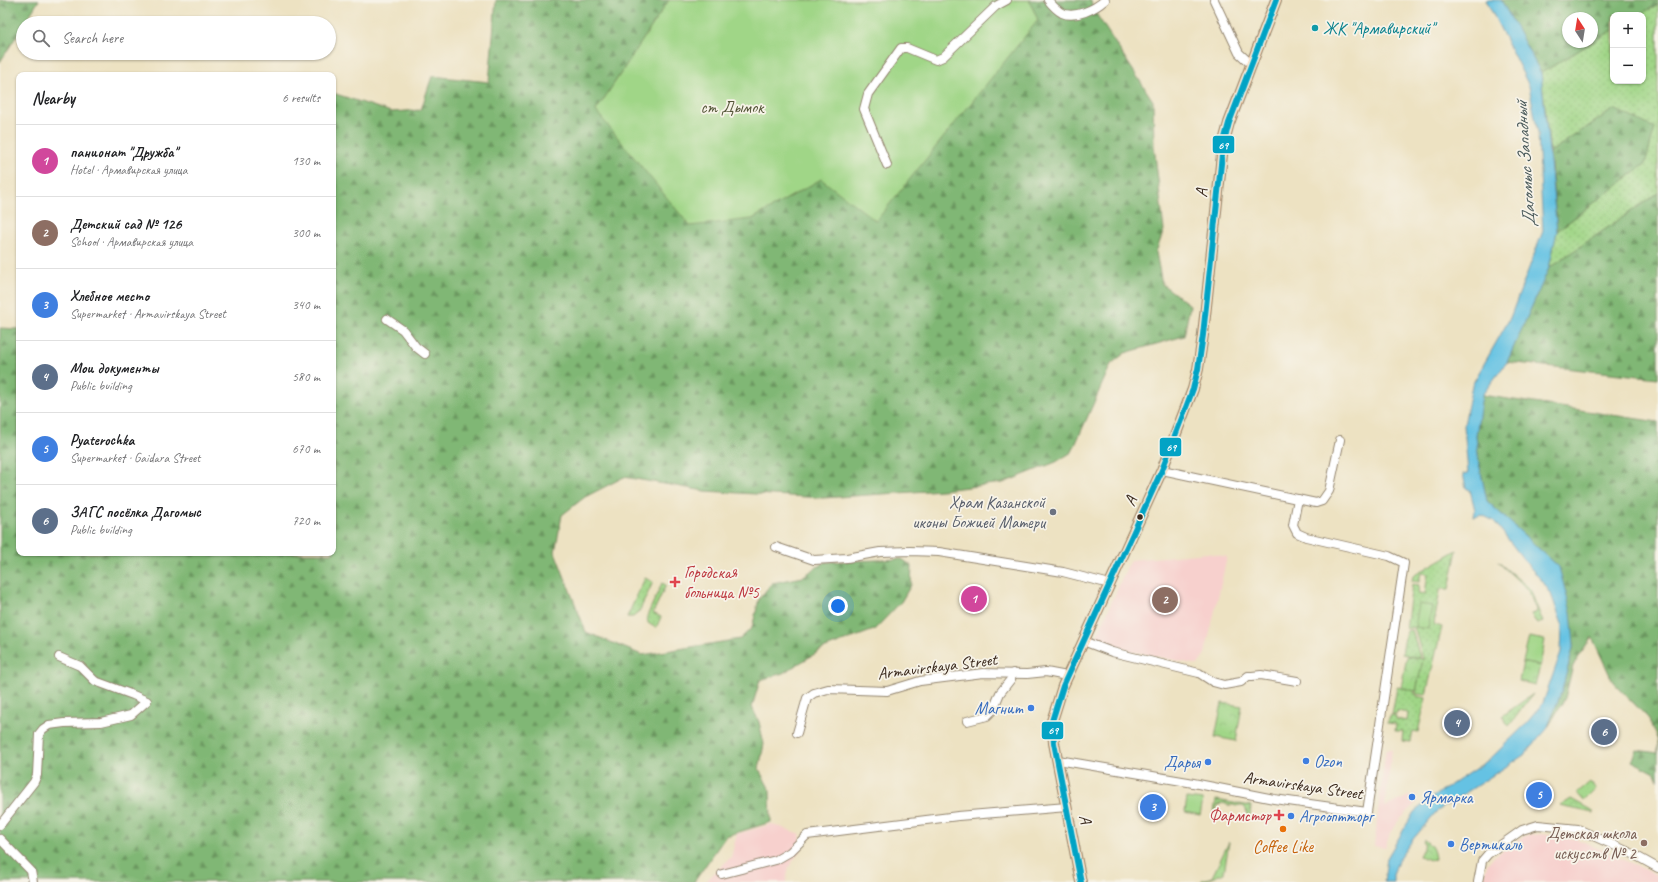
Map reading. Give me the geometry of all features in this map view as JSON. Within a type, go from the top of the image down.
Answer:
[{"type":"main road","points":[[1252,65],[1276,0]]},
{"type":"main road","name":"A","points":[[1081,882],[1054,743],[1052,721],[1067,676],[1162,470],[1193,389],[1198,369],[1203,335],[1220,162],[1223,145],[1229,123],[1252,65]]},
{"type":"street","points":[[888,165],[864,109],[868,94],[897,54],[904,48],[936,60],[943,57],[996,6],[1007,0]]},
{"type":"street","points":[[1048,0],[1055,8],[1063,13],[1073,15],[1088,10],[1105,0]]},
{"type":"street","points":[[1214,0],[1239,53],[1252,65]]},
{"type":"street","points":[[387,319],[403,330],[416,347],[425,354]]},
{"type":"street","points":[[1162,470],[1316,503],[1322,501],[1328,491],[1340,440]]},
{"type":"street","name":"Armavirskaya Street","points":[[1058,760],[1188,782],[1274,799],[1367,812],[1404,563],[1389,556],[1306,537],[1297,533],[1293,525],[1298,499]]},
{"type":"street","points":[[776,547],[814,560],[847,558],[880,552],[939,552],[1063,572],[1110,584]]},
{"type":"street","points":[[1083,642],[1112,652],[1199,672],[1213,682],[1224,684],[1241,682],[1248,676],[1297,681]]},
{"type":"street","points":[[0,825],[34,782],[37,776],[39,734],[43,728],[49,725],[64,723],[101,722],[131,715],[147,701],[95,681],[80,666],[59,657]]},
{"type":"street","name":"Armavirskaya Street","points":[[796,733],[807,698],[814,693],[828,690],[887,691],[893,688],[928,680],[983,673],[1027,674],[1046,672],[1067,676]]},
{"type":"street","name":"Armavirskaya Street","points":[[967,721],[987,716],[993,710],[1000,693],[1013,674]]},
{"type":"street","points":[[722,874],[776,860],[790,852],[807,835],[958,816],[1067,807]]},
{"type":"street","points":[[1478,882],[1482,861],[1488,854],[1522,830],[1538,825],[1578,829],[1631,853],[1658,868]]},
{"type":"street","points":[[0,839],[31,871],[33,882]]},
{"type":"shaded area","points":[[1208,553],[1227,557],[1205,654],[1198,665],[1135,652],[1095,641],[1130,560]]},
{"type":"shaded area","name":"Ярмарка","points":[[1392,749],[1385,807],[1415,793],[1419,801],[1397,822],[1390,833],[1385,848],[1374,846],[1385,754],[1387,750]]},
{"type":"shaded area","points":[[772,824],[800,834],[802,847],[789,867],[786,882],[707,882],[708,879],[731,857],[737,834]]},
{"type":"shaded area","points":[[1540,834],[1577,839],[1653,873],[1658,876],[1658,882],[1483,882],[1487,864],[1493,857],[1524,836]]},
{"type":"green space","points":[[0,0],[39,0],[29,16],[16,16],[16,37],[0,62]]},
{"type":"green space","points":[[496,0],[669,0],[596,111],[752,219],[821,179],[1038,21],[1029,0],[1091,0],[1093,9],[1153,101],[1154,146],[1164,230],[1156,252],[1162,284],[1190,305],[1184,336],[1125,353],[1111,364],[1072,452],[1056,462],[1003,483],[942,490],[823,498],[705,491],[624,477],[585,497],[562,515],[555,552],[586,632],[642,655],[740,639],[752,628],[759,599],[772,583],[802,577],[825,562],[902,559],[912,566],[911,585],[901,602],[874,630],[823,649],[783,673],[760,680],[752,707],[759,722],[764,744],[759,769],[770,790],[771,822],[726,836],[694,882],[0,882],[0,328],[16,329],[16,556],[336,556],[336,94],[391,112],[421,110],[432,76],[489,82]]},
{"type":"green space","name":"ст Дымок","points":[[669,0],[1029,0],[1038,20],[876,221],[821,179],[752,219],[690,226],[596,111]]},
{"type":"green space","points":[[1501,0],[1658,0],[1658,4],[1644,12],[1610,12],[1610,32],[1598,39],[1598,12],[1562,12],[1562,48],[1583,48],[1541,73]]},
{"type":"green space","points":[[1658,4],[1658,193],[1549,268],[1557,231],[1645,164],[1614,109],[1550,152],[1541,73],[1583,48],[1598,48],[1598,39],[1610,32],[1610,84],[1646,84],[1646,12],[1644,12]]},
{"type":"green space","points":[[1614,109],[1655,128],[1645,164],[1557,231],[1550,152]]},
{"type":"green space","points":[[1658,193],[1658,378],[1507,362],[1549,268]]},
{"type":"green space","points":[[1482,395],[1658,422],[1658,741],[1648,718],[1613,682],[1592,637],[1573,666],[1565,698],[1547,729],[1562,690],[1574,644],[1559,567],[1487,501],[1479,463],[1476,436]]},
{"type":"green space","points":[[1457,550],[1449,589],[1441,589],[1440,591],[1434,623],[1435,625],[1442,627],[1426,695],[1417,694],[1416,691],[1423,659],[1414,627],[1406,629],[1412,584],[1419,585],[1418,593],[1425,594],[1428,574],[1421,573],[1419,582],[1412,581],[1413,576]]},
{"type":"green space","points":[[1497,561],[1530,589],[1543,622],[1537,624],[1531,614],[1537,612],[1528,590]]},
{"type":"green space","points":[[645,578],[653,582],[639,612],[633,617],[627,617]]},
{"type":"green space","points":[[662,583],[666,585],[653,613],[661,617],[656,628],[648,623],[647,616]]},
{"type":"green space","points":[[1419,604],[1432,606],[1428,629],[1415,627]]},
{"type":"green space","points":[[1412,630],[1420,658],[1402,654],[1406,631]]},
{"type":"green space","points":[[1529,637],[1545,640],[1540,666],[1523,662]]},
{"type":"green space","points":[[1407,656],[1423,659],[1416,691],[1401,688]]},
{"type":"green space","points":[[1523,662],[1540,666],[1535,685],[1519,681]]},
{"type":"green space","points":[[1397,687],[1413,690],[1417,696],[1426,698],[1418,732],[1413,731],[1411,742],[1402,741],[1403,731],[1395,731],[1396,724],[1387,723],[1391,715],[1396,716],[1396,719],[1407,721],[1408,713],[1397,711],[1396,714],[1392,714]]},
{"type":"green space","points":[[1533,694],[1509,726],[1502,716]]},
{"type":"green space","points":[[1222,703],[1242,706],[1236,741],[1215,737]]},
{"type":"green space","points":[[1637,750],[1658,753],[1658,780],[1655,773],[1632,761]]},
{"type":"green space","points":[[1590,782],[1596,789],[1584,801],[1577,793]]},
{"type":"green space","points":[[1187,798],[1203,800],[1200,815],[1185,812]]},
{"type":"green space","points":[[1571,799],[1593,811],[1593,813],[1560,806]]},
{"type":"green space","points":[[1216,800],[1251,806],[1250,816],[1247,816],[1246,809],[1243,806],[1228,805],[1223,803],[1218,805],[1216,810],[1217,814],[1222,817],[1213,818]]},
{"type":"green space","points":[[1424,840],[1432,848],[1435,859],[1430,860],[1419,856],[1425,844],[1423,843]]},
{"type":"green space","points":[[1229,842],[1224,873],[1202,882],[1202,880],[1212,877]]},
{"type":"water","points":[[1486,0],[1501,0],[1541,73],[1557,231],[1549,268],[1507,362],[1482,395],[1476,436],[1479,463],[1487,501],[1559,567],[1571,612],[1574,644],[1562,690],[1547,729],[1524,755],[1436,812],[1398,860],[1393,875],[1393,882],[1384,882],[1387,858],[1414,812],[1434,796],[1490,759],[1525,725],[1543,703],[1561,652],[1562,624],[1551,594],[1494,521],[1482,515],[1474,517],[1475,510],[1470,490],[1466,488],[1463,474],[1468,473],[1464,425],[1472,385],[1510,318],[1543,231],[1538,133],[1529,86]]},
{"type":"transit line","name":"69","points":[[1081,882],[1054,743],[1052,721],[1063,686],[1162,470],[1193,389],[1198,369],[1203,335],[1223,145],[1229,123],[1276,0]]},
{"type":"place","name":"ЖК \"Армавирский\"","points":[[1315,28]]},
{"type":"place","name":"Храм Казанской иконы Божией Матери","points":[[1053,512]]},
{"type":"place","name":"Городская больница №5","points":[[675,582]]},
{"type":"place","name":"панионат \"Дружба\"","points":[[974,599]]},
{"type":"place","name":"Детский сад № 126","points":[[1165,600]]},
{"type":"place","name":"Магнит","points":[[1031,708]]},
{"type":"place","name":"Мои документы","points":[[1457,723]]},
{"type":"place","name":"ЗАГС посёлка Дагомыс","points":[[1604,732]]},
{"type":"place","name":"Ozon","points":[[1306,761]]},
{"type":"place","name":"Дарья","points":[[1208,762]]},
{"type":"place","name":"Pyaterochka","points":[[1539,795]]},
{"type":"place","name":"Ярмарка","points":[[1412,797]]},
{"type":"place","name":"Хлебное место","points":[[1153,807]]},
{"type":"place","name":"Фармстор","points":[[1279,815]]},
{"type":"place","name":"Агрооптторг","points":[[1291,816]]},
{"type":"place","name":"Coffee Like","points":[[1283,829]]},
{"type":"place","name":"Детская школа искусств № 2","points":[[1644,843]]},
{"type":"place","name":"Вертикаль","points":[[1451,844]]},
{"type":"water label","name":"Дагомыс Западный","points":[[1525,164]]}]
